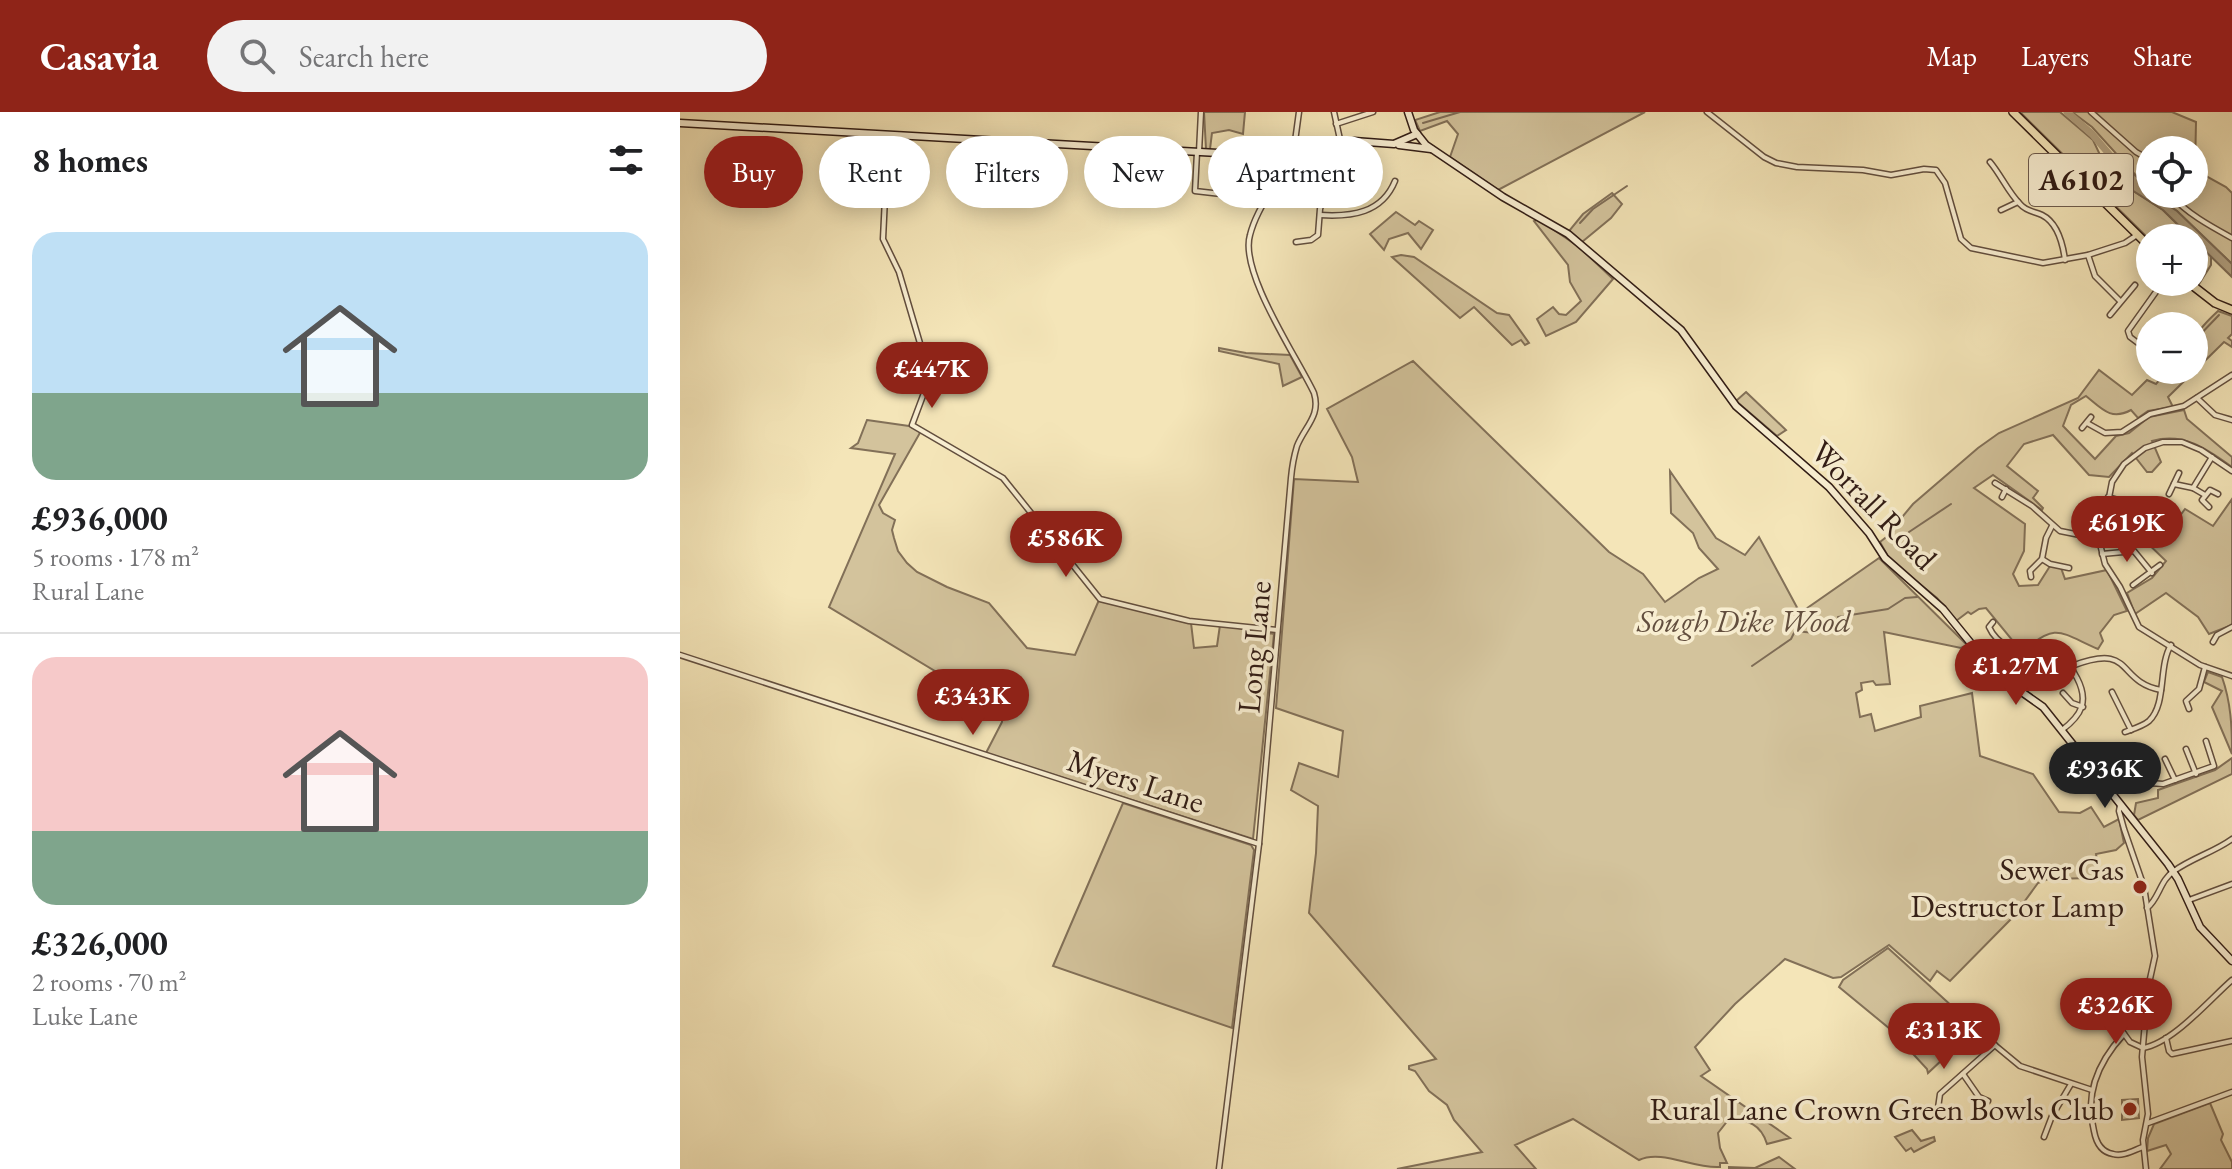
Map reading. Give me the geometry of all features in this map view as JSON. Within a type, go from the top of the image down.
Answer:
[{"type":"main road","name":"A6102","points":[[2013,112],[2136,234]]},
{"type":"main road","points":[[2206,296],[2232,310]]},
{"type":"street","points":[[1201,112],[1195,191],[1208,192]]},
{"type":"street","name":"Long Lane","points":[[1294,136],[1299,112]]},
{"type":"street","points":[[1334,112],[1339,136]]},
{"type":"street","points":[[1336,124],[1373,112]]},
{"type":"street","name":"Worrall Road","points":[[1408,112],[1417,134],[1431,149],[1503,197],[1568,234],[1675,324],[1736,406],[1829,487],[1874,539],[1885,558],[1943,609],[1989,667],[2009,685],[2039,703],[2173,871],[2200,927],[2232,961]]},
{"type":"street","points":[[1707,112],[1776,163],[1891,175],[1936,170],[1943,179],[1965,245],[2037,263],[2088,255],[2125,243],[2136,236]]},
{"type":"street","points":[[2091,112],[2136,152]]},
{"type":"street","points":[[680,123],[1208,153]]},
{"type":"street","points":[[888,134],[883,239],[899,272],[927,367],[926,386],[911,423],[1003,478],[1100,599],[1189,621],[1277,630]]},
{"type":"street","points":[[1394,144],[1417,134]]},
{"type":"street","points":[[1383,143],[1431,149]]},
{"type":"street","points":[[1990,162],[2018,202],[2052,224],[2065,260]]},
{"type":"street","points":[[1319,215],[1336,216],[1366,211],[1385,198],[1395,181]]},
{"type":"street","points":[[2001,210],[2018,202]]},
{"type":"street","name":"Long Lane","points":[[1219,1169],[1259,844],[1293,463],[1299,443],[1316,413],[1317,402],[1261,292],[1251,265],[1248,246],[1252,228],[1263,208]]},
{"type":"street","points":[[1296,242],[1317,237],[1321,208]]},
{"type":"street","points":[[2185,208],[2232,238]]},
{"type":"street","points":[[2088,255],[2095,276],[2120,301]]},
{"type":"street","points":[[2110,315],[2135,285]]},
{"type":"street","points":[[2136,320],[2128,331],[2136,342]]},
{"type":"street","points":[[2087,423],[2105,433],[2122,432],[2150,414],[2174,410],[2232,375]]},
{"type":"street","points":[[2197,398],[2215,415],[2232,420]]},
{"type":"street","points":[[2082,428],[2091,417]]},
{"type":"street","points":[[2232,471],[2196,447],[2182,442],[2152,445],[2124,464],[2114,477],[2100,539],[2102,554],[2142,631],[2205,667],[2232,676]]},
{"type":"street","points":[[2193,488],[2212,457]]},
{"type":"street","points":[[2169,494],[2179,473]]},
{"type":"street","points":[[1995,483],[2037,510],[2052,526],[2066,533],[2100,539]]},
{"type":"street","points":[[2174,484],[2193,488],[2205,495]]},
{"type":"street","points":[[2002,497],[2006,489]]},
{"type":"street","points":[[2209,507],[2202,500],[2205,495],[2210,490],[2218,494]]},
{"type":"street","points":[[2108,497],[2122,501],[2136,511]]},
{"type":"street","points":[[2031,577],[2031,569],[2042,559],[2052,526]]},
{"type":"street","points":[[2102,554],[2117,550],[2134,551],[2152,573]]},
{"type":"street","points":[[2042,559],[2069,568]]},
{"type":"street","points":[[2133,585],[2160,565]]},
{"type":"street","points":[[1993,622],[1989,627],[2000,642],[2017,651],[2062,655],[2071,667],[2083,690],[2083,707],[2076,719],[2062,730]]},
{"type":"street","points":[[2213,642],[2217,635],[2232,627]]},
{"type":"street","points":[[2112,692],[2128,731],[2150,720],[2161,690],[2164,657],[2171,645]]},
{"type":"street","points":[[2017,651],[2017,659],[2035,673]]},
{"type":"street","name":"Myers Lane","points":[[680,655],[1259,844]]},
{"type":"street","points":[[2071,667],[2095,658],[2113,659],[2145,687],[2161,690]]},
{"type":"street","points":[[2189,709],[2187,695],[2200,687],[2205,667]]},
{"type":"street","points":[[2063,693],[2072,703],[2083,707]]},
{"type":"street","points":[[2077,781],[2113,758],[2125,755],[2136,760],[2147,780],[2154,785],[2196,774],[2215,764],[2206,741]]},
{"type":"street","points":[[2186,749],[2196,774]]},
{"type":"street","points":[[2165,759],[2175,780]]},
{"type":"street","points":[[2071,773],[2083,790]]},
{"type":"street","points":[[2120,805],[2119,811],[2144,887],[2155,956],[2148,988],[2143,1048],[2147,1123],[2143,1147],[2146,1169]]},
{"type":"street","points":[[2147,908],[2173,871],[2232,839]]},
{"type":"street","points":[[2187,901],[2232,884]]},
{"type":"street","points":[[2109,1013],[2133,1045],[2152,1047],[2232,980]]},
{"type":"street","points":[[2124,1034],[2106,1054],[2092,1090],[2090,1117],[2100,1147],[2116,1155],[2143,1147]]},
{"type":"street","points":[[2166,1038],[2172,1054],[2232,1041]]},
{"type":"street","points":[[1943,1118],[1938,1108],[1938,1097],[1993,1044],[2020,1066],[2092,1090]]},
{"type":"street","points":[[1963,1074],[1979,1097],[1988,1101]]},
{"type":"street","points":[[2044,1137],[2052,1116],[2071,1084]]},
{"type":"street","points":[[2147,1123],[2232,1092]]},
{"type":"green space","points":[[1204,112],[1245,112],[1243,134],[1229,130],[1212,133],[1208,136],[1206,149]]},
{"type":"green space","points":[[1440,112],[1645,112],[1498,190],[1450,157],[1458,134],[1447,121],[1420,131],[1415,120]]},
{"type":"green space","points":[[2020,112],[2060,112],[2093,140],[2110,176],[2136,193],[2136,208],[2160,208],[2177,224],[2136,226]]},
{"type":"green space","points":[[2072,112],[2172,112],[2196,122],[2196,136],[2136,136],[2136,176],[2092,127]]},
{"type":"green space","points":[[2208,177],[2226,187],[2232,193],[2232,264],[2208,241],[2208,224],[2190,224],[2173,208],[2208,208]]},
{"type":"green space","points":[[1612,193],[1622,204],[1611,218],[1582,242],[1569,231],[1583,214]]},
{"type":"green space","points":[[1396,212],[1415,225],[1419,221],[1433,230],[1421,249],[1408,233],[1389,239],[1384,250],[1370,234]]},
{"type":"green space","points":[[1538,219],[1579,247],[1613,279],[1576,322],[1546,336],[1537,319],[1553,307],[1559,314],[1566,315],[1581,301],[1570,282],[1568,265],[1534,221]]},
{"type":"green space","points":[[1392,257],[1414,257],[1497,313],[1509,315],[1529,343],[1525,345],[1521,340],[1512,345],[1474,307],[1460,318]]},
{"type":"green space","points":[[2218,311],[2232,316],[2232,334],[2228,338],[2232,341],[2232,347],[2224,342],[2208,358],[2208,321]]},
{"type":"green space","points":[[1219,348],[1290,355],[1302,377],[1283,386],[1279,364],[1219,351]]},
{"type":"green space","name":"Sough Dike Wood","points":[[1413,361],[1609,552],[1643,574],[1665,602],[1699,578],[1718,569],[1699,548],[1693,533],[1671,513],[1670,471],[1716,538],[1745,555],[1759,537],[1800,613],[1879,558],[1967,645],[1961,648],[1884,632],[1890,684],[1876,685],[1873,681],[1861,683],[1862,690],[1856,693],[1860,717],[1871,714],[1875,731],[1921,717],[1920,706],[1972,693],[1980,756],[2033,774],[2059,812],[2080,813],[2091,807],[2104,827],[2119,819],[2124,843],[2116,850],[2096,854],[2099,871],[2105,872],[2107,881],[2094,878],[2048,879],[2038,883],[2013,917],[1950,981],[1937,971],[1930,981],[1889,945],[1841,977],[1833,978],[1785,959],[1735,1004],[1695,1047],[1710,1070],[1701,1076],[1790,1138],[1767,1144],[1753,1124],[1729,1119],[1718,1133],[1727,1163],[1720,1163],[1720,1167],[1658,1157],[1639,1160],[1573,1119],[1515,1145],[1536,1169],[1397,1169],[1482,1152],[1454,1120],[1447,1105],[1429,1091],[1415,1071],[1409,1069],[1409,1066],[1436,1059],[1309,913],[1318,806],[1291,790],[1299,763],[1338,777],[1343,731],[1276,708],[1294,479],[1358,482],[1352,457],[1327,409]]},
{"type":"green space","points":[[2099,370],[2132,395],[2143,384],[2181,384],[2168,397],[2173,407],[2148,411],[2138,418],[2131,410],[2118,414],[2107,412],[2086,396],[2071,405],[2063,426],[2095,459],[2116,436],[2129,433],[2149,417],[2184,410],[2187,419],[2232,457],[2232,467],[2195,444],[2164,439],[2152,441],[2161,462],[2152,472],[2147,472],[2132,453],[2109,477],[2089,475],[2053,435],[2024,444],[2007,466],[2038,491],[2033,498],[2042,510],[1993,475],[1974,488],[2025,524],[2024,551],[2013,574],[2019,586],[2038,585],[2050,566],[2061,568],[2065,579],[2107,570],[2127,611],[2114,615],[2100,633],[2103,641],[2098,649],[2067,635],[2052,633],[2025,650],[2010,643],[2013,641],[1986,608],[1971,614],[1968,612],[1956,621],[1937,598],[1890,560],[1880,542],[1894,531],[1893,528],[1913,504],[1999,433],[2078,398]]},
{"type":"green space","points":[[1746,392],[1786,430],[1777,436],[1736,401]]},
{"type":"green space","points":[[867,420],[909,426],[921,431],[879,505],[883,513],[895,520],[892,530],[898,551],[917,572],[989,603],[1027,648],[1075,655],[1099,600],[1191,623],[1194,648],[1217,646],[1220,625],[1274,634],[1253,839],[986,753],[1002,722],[1003,703],[975,704],[965,675],[935,671],[829,607],[895,454],[851,448],[858,443]]},
{"type":"green space","points":[[2232,499],[2232,625],[2209,634],[2198,617],[2166,593],[2135,614],[2127,593],[2152,578],[2166,561],[2139,535],[2139,530],[2160,543],[2185,509],[2213,526]]},
{"type":"green space","points":[[2208,672],[2222,677],[2225,687],[2232,754],[2212,707],[2222,691],[2204,682]]},
{"type":"green space","points":[[2232,758],[2232,774],[2138,820],[2134,815],[2136,803],[2158,798],[2158,790],[2215,770]]},
{"type":"green space","points":[[1123,803],[1251,845],[1254,850],[1232,1028],[1053,966]]},
{"type":"green space","points":[[1888,948],[1976,1028],[1928,1073],[1890,1029],[1839,987],[1843,980]]},
{"type":"green space","name":"Rural Lane Crown Green Bowls Club","points":[[2138,1099],[2139,1118],[2122,1120],[2122,1100]]},
{"type":"green space","points":[[2210,1103],[2223,1134],[2221,1140],[2232,1162],[2232,1169],[2160,1169],[2171,1154],[2166,1145],[2147,1151],[2154,1124]]},
{"type":"green space","points":[[1912,1130],[1921,1141],[1934,1137],[1935,1141],[1914,1152],[1911,1148],[1906,1151],[1895,1137]]},
{"type":"green space","points":[[1779,1157],[1795,1169],[1729,1169],[1755,1168]]},
{"type":"shaded area","points":[[2119,162],[2136,176],[2136,193],[2110,176],[2105,167]]},
{"type":"shaded area","points":[[2160,208],[2172,208],[2190,224],[2177,224]]},
{"type":"shaded area","points":[[2208,241],[2232,264],[2232,277],[2208,254]]},
{"type":"waterway","points":[[1423,123],[1460,112]]},
{"type":"waterway","points":[[2067,112],[2092,134],[2121,168]]},
{"type":"waterway","points":[[1580,223],[1593,209],[1627,186]]},
{"type":"waterway","points":[[2208,326],[2219,315]]},
{"type":"waterway","points":[[1909,532],[1951,504]]},
{"type":"waterway","points":[[1838,617],[1888,609],[1905,598],[1917,597]]},
{"type":"waterway","points":[[1752,666],[1791,639],[1795,631],[1815,633],[1822,630]]},
{"type":"place","name":"Sewer Gas Destructor Lamp","points":[[2140,887]]},
{"type":"place","name":"Rural Lane Crown Green Bowls Club","points":[[2130,1109]]}]
